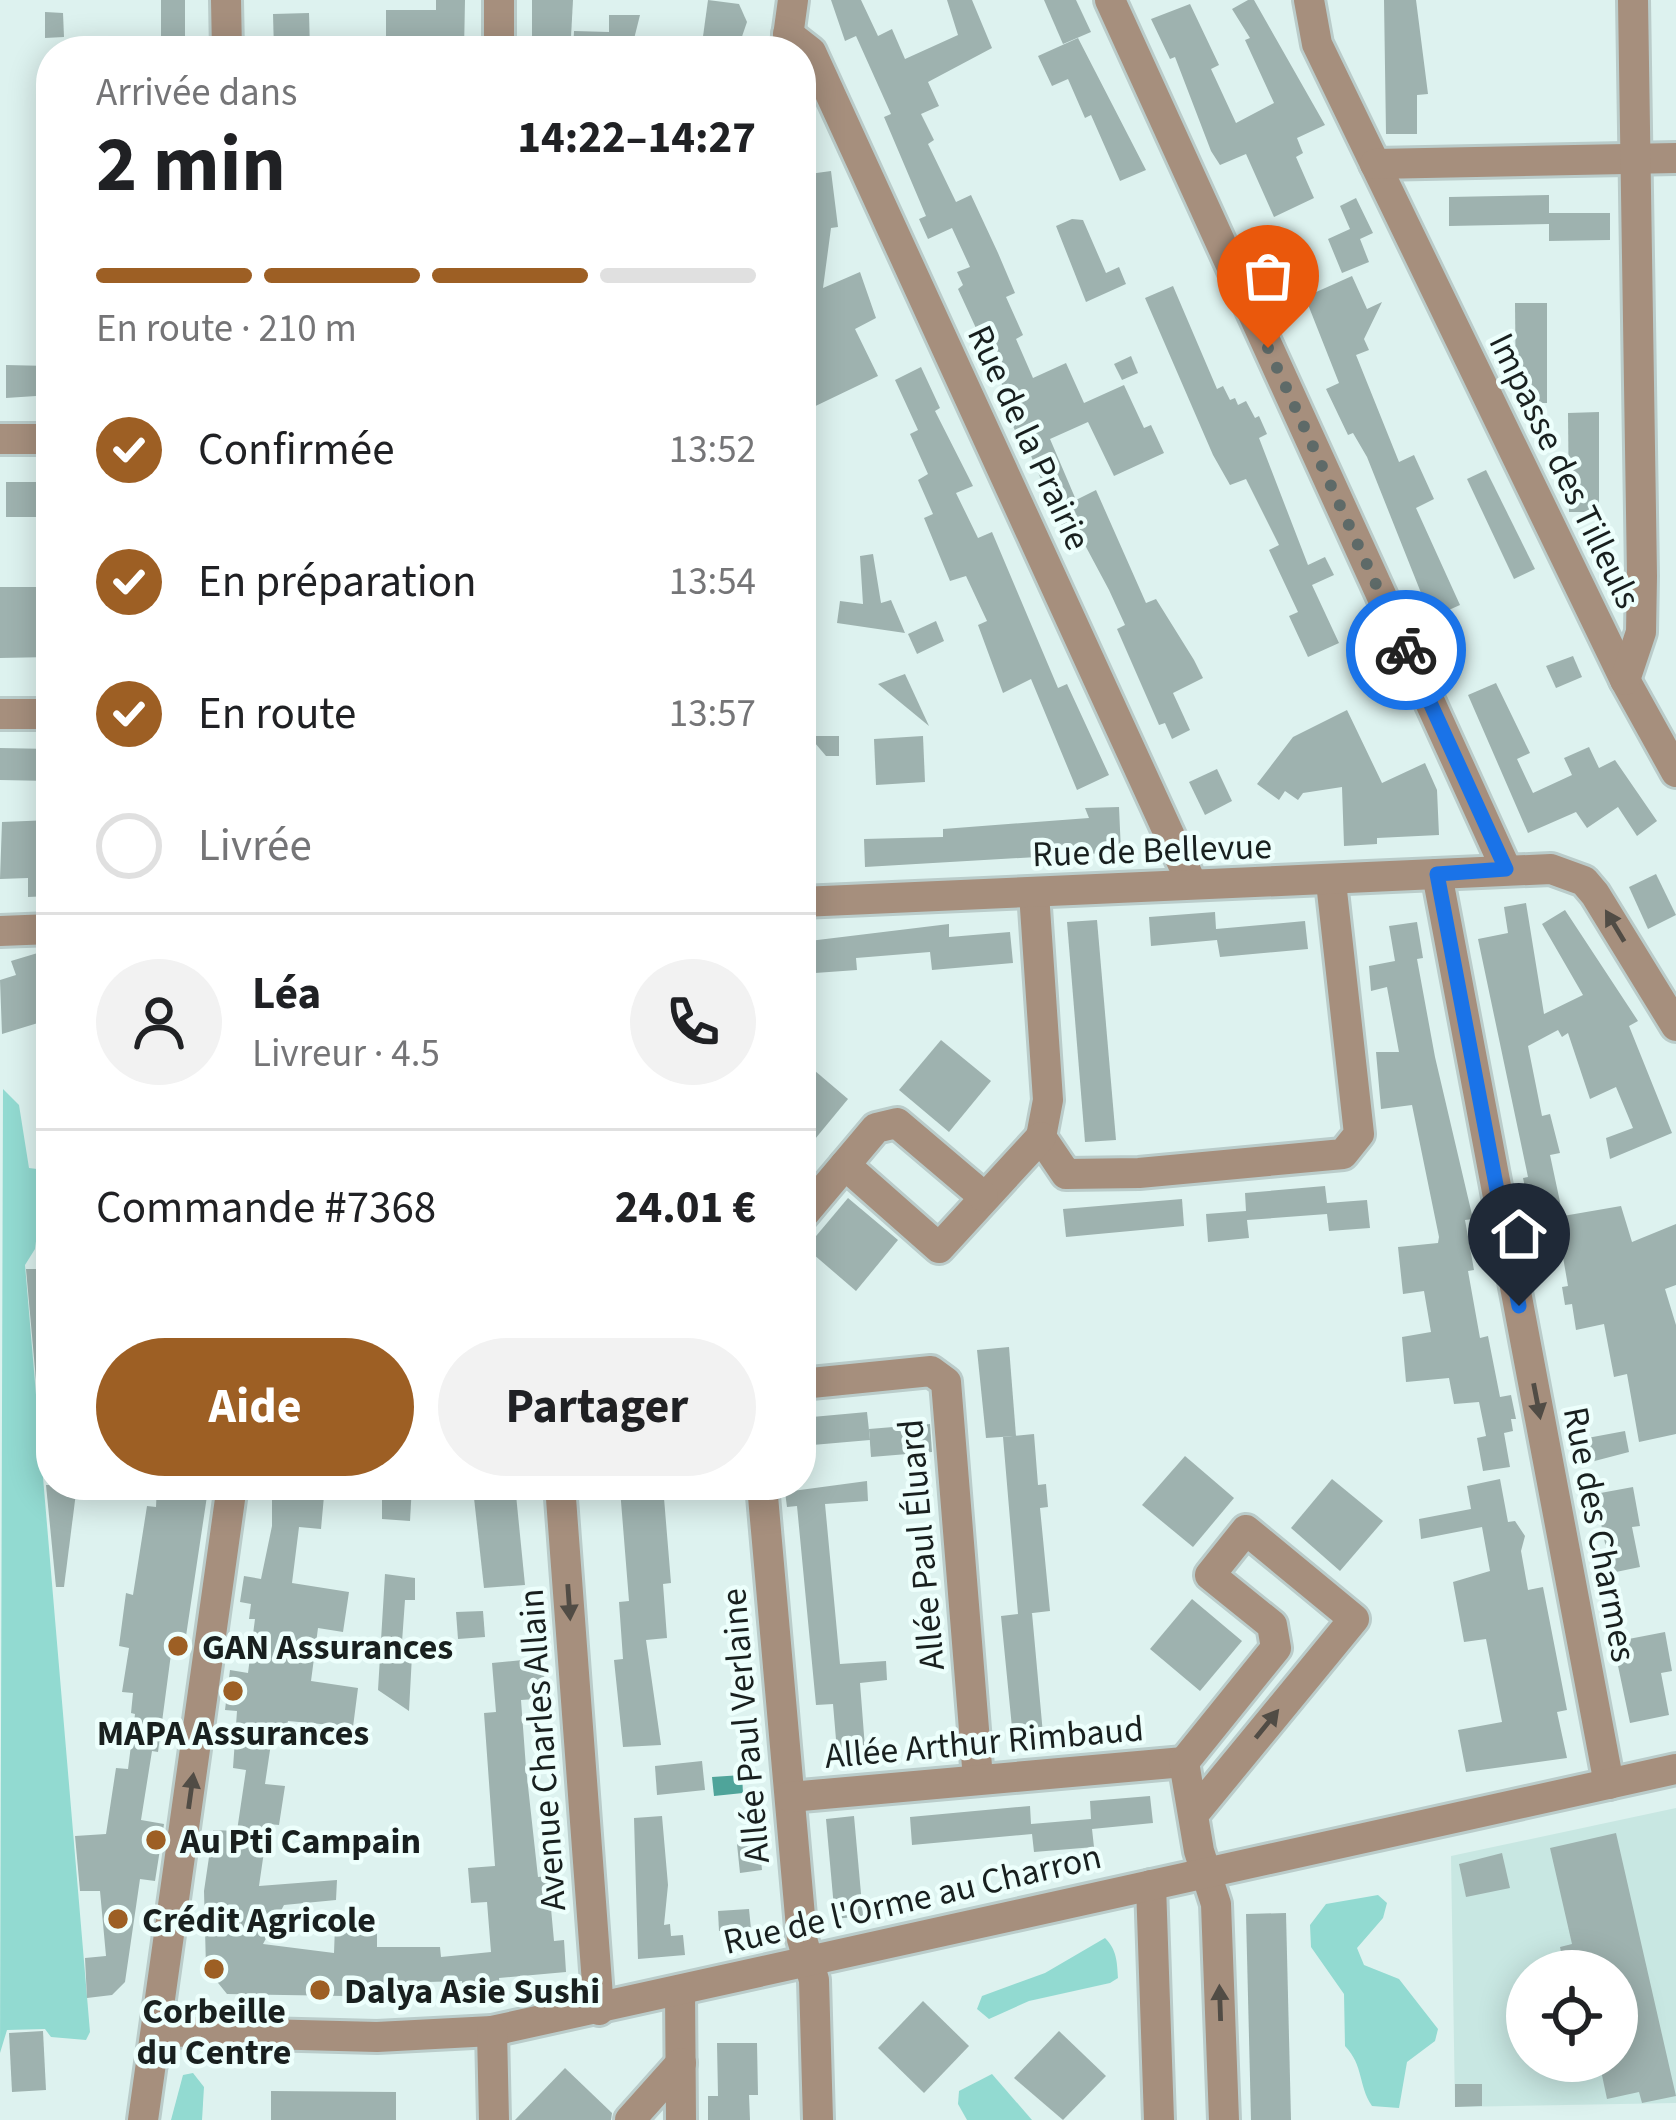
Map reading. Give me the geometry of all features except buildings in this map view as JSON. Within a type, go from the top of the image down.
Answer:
[{"type":"street","points":[[226,0],[226,36]]},
{"type":"street","points":[[499,0],[499,36]]},
{"type":"street","points":[[788,36],[793,0]]},
{"type":"street","points":[[1111,0],[1506,869]]},
{"type":"street","name":"Impasse des Tilleuls","points":[[1309,0],[1317,44],[1625,680]]},
{"type":"street","name":"Impasse des Tilleuls","points":[[1625,680],[1642,632],[1633,0]]},
{"type":"street","name":"Rue de la Prairie","points":[[816,63],[1191,882]]},
{"type":"street","points":[[1375,164],[1676,158]]},
{"type":"street","points":[[0,439],[36,439]]},
{"type":"street","points":[[1625,680],[1676,772]]},
{"type":"street","points":[[0,714],[36,714]]},
{"type":"street","name":"Rue de Bellevue","points":[[816,901],[1191,882],[1331,882],[1551,868],[1584,880],[1676,1026]]},
{"type":"street","name":"Rue des Charmes","points":[[1437,874],[1609,1784]]},
{"type":"street","points":[[1041,1137],[1066,1174],[1139,1173],[1343,1154],[1359,1134],[1331,882]]},
{"type":"street","points":[[845,1165],[939,1248],[1041,1137],[1048,1100],[1034,893]]},
{"type":"street","points":[[0,931],[36,930]]},
{"type":"street","points":[[816,1199],[876,1128],[898,1124],[983,1196]]},
{"type":"street","name":"Allée Paul Éluard","points":[[816,1382],[931,1371],[946,1382],[978,1779]]},
{"type":"street","points":[[143,2120],[230,1500]]},
{"type":"street","name":"Avenue Charles Allain","points":[[561,1500],[599,2010]]},
{"type":"street","name":"Allée Paul Verlaine","points":[[763,1500],[790,1797],[814,1980],[818,2120]]},
{"type":"street","name":"Allée Arthur Rimbaud","points":[[790,1797],[1184,1762],[1276,1648],[1272,1625],[1210,1575],[1246,1530],[1354,1618],[1193,1815]]},
{"type":"street","name":"Allée Arthur Rimbaud","points":[[1184,1762],[1216,1904],[1224,2120]]},
{"type":"street","name":"Rue de l'Orme au Charron","points":[[157,2031],[376,2037],[492,2031],[1676,1769]]},
{"type":"street","points":[[1151,1885],[1159,2120]]},
{"type":"street","points":[[680,1990],[681,2120]]},
{"type":"street","points":[[492,2031],[494,2120]]},
{"type":"street","points":[[631,2120],[681,2063]]},
{"type":"shaded area","points":[[3,1089],[19,1105],[29,1168],[36,1169],[36,1241],[25,1265],[36,1395],[36,1500],[45,1500],[90,2032],[86,2040],[51,2037],[45,2029],[7,2030],[0,2053]]},
{"type":"shaded area","points":[[742,1775],[743,1793],[714,1796],[712,1777]]},
{"type":"shaded area","points":[[1676,1808],[1676,2103],[1455,2107],[1451,1856]]},
{"type":"shaded area","points":[[1378,1895],[1387,1903],[1383,1918],[1357,1948],[1364,1965],[1399,1979],[1438,2029],[1435,2041],[1407,2062],[1399,2108],[1372,2106],[1345,2046],[1344,1994],[1311,1947],[1310,1925],[1326,1904]]},
{"type":"shaded area","points":[[1105,1938],[1117,1967],[1118,1978],[1110,1983],[1029,2001],[989,2019],[977,2009],[982,1996],[1045,1973]]},
{"type":"shaded area","points":[[193,2073],[204,2087],[202,2120],[171,2120],[183,2075]]},
{"type":"shaded area","points":[[992,2074],[1032,2120],[967,2120],[958,2104],[959,2091]]},
{"type":"way so far","points":[[1268,348],[1406,650]]},
{"type":"place","name":"GAN Assurances","points":[[178,1646]]},
{"type":"place","name":"MAPA Assurances","points":[[233,1691]]},
{"type":"place","name":"Au Pti Campain","points":[[156,1840]]},
{"type":"place","name":"Crédit Agricole","points":[[118,1919]]},
{"type":"place","name":"Corbeille du Centre","points":[[214,1969]]},
{"type":"place","name":"Dalya Asie Sushi","points":[[320,1990]]},
{"type":"route","points":[[1406,650],[1506,869],[1437,874],[1519,1306]]}]
